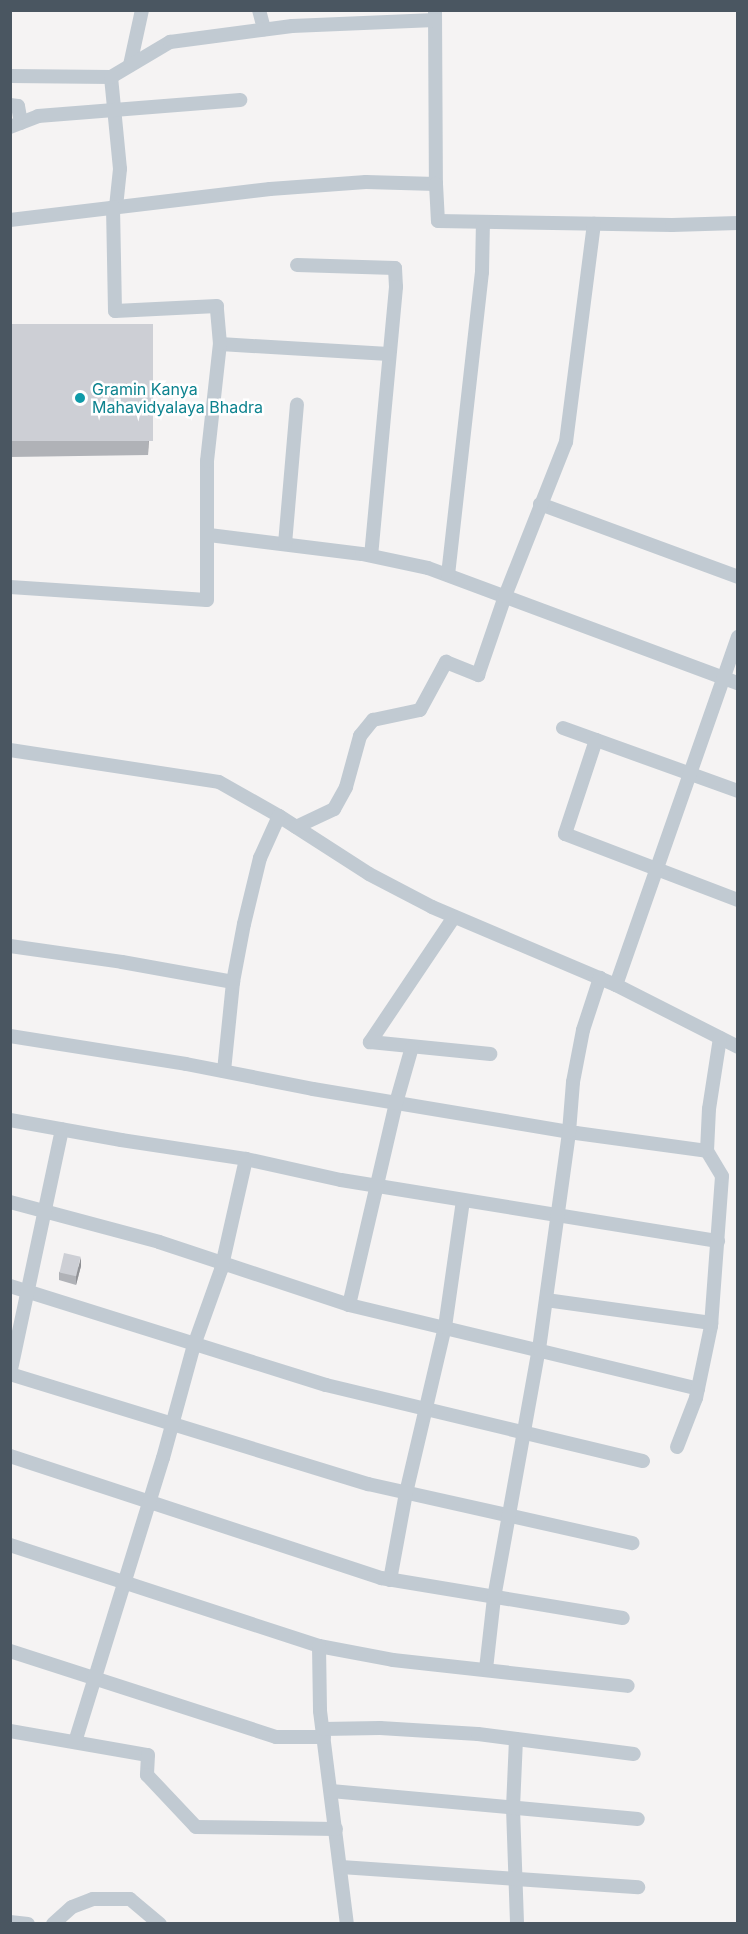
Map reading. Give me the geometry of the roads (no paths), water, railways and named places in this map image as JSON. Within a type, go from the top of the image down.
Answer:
[{"type":"street","points":[[130,65],[142,10]]},
{"type":"street","points":[[258,10],[264,29]]},
{"type":"street","points":[[310,10],[311,25]]},
{"type":"street","points":[[10,76],[111,77],[170,42],[264,29],[435,15],[438,221],[594,224],[738,223]]},
{"type":"street","points":[[10,587],[207,600],[209,535],[207,461],[220,344],[217,306],[115,311],[115,206],[120,169],[111,77]]},
{"type":"street","points":[[10,105],[18,106],[16,125],[38,116],[240,100]]},
{"type":"street","points":[[10,220],[115,206],[366,182],[436,184]]},
{"type":"street","points":[[448,575],[482,272],[483,222]]},
{"type":"street","points":[[296,827],[334,809],[346,787],[360,736],[373,720],[420,710],[446,662],[478,675],[505,596],[566,442],[594,224]]},
{"type":"street","points":[[297,265],[394,268],[396,287],[371,555]]},
{"type":"street","points":[[220,344],[389,354]]},
{"type":"street","points":[[285,544],[297,405]]},
{"type":"street","points":[[540,504],[738,577]]},
{"type":"street","points":[[209,535],[371,555],[448,575],[738,683]]},
{"type":"street","points":[[616,985],[738,637]]},
{"type":"street","points":[[563,728],[738,791]]},
{"type":"street","points":[[596,740],[565,834],[738,900]]},
{"type":"street","points":[[10,750],[219,782],[279,816],[369,874],[454,916],[616,985],[738,1047]]},
{"type":"street","points":[[224,1071],[233,982],[260,858],[279,816]]},
{"type":"street","points":[[454,916],[370,1042],[490,1054]]},
{"type":"street","points":[[10,946],[122,962],[233,982]]},
{"type":"street","points":[[486,1669],[494,1598],[526,1432],[539,1349],[569,1132],[573,1082],[583,1030],[600,978]]},
{"type":"street","points":[[10,1036],[569,1132],[707,1150]]},
{"type":"street","points":[[677,1447],[698,1389],[711,1323],[722,1176],[707,1150],[709,1109],[720,1038]]},
{"type":"street","points":[[349,1305],[379,1186],[396,1103],[412,1047]]},
{"type":"street","points":[[10,1120],[246,1159],[379,1186],[718,1241]]},
{"type":"street","points":[[62,1129],[11,1370],[307,1466],[406,1493],[633,1543]]},
{"type":"street","points":[[75,1742],[149,1502],[194,1344],[223,1263],[246,1159]]},
{"type":"street","points":[[390,1580],[406,1493],[445,1327],[463,1200]]},
{"type":"street","points":[[10,1202],[159,1242],[349,1305],[698,1389]]},
{"type":"street","points":[[10,1287],[326,1385],[643,1461]]},
{"type":"street","points":[[546,1300],[711,1323]]},
{"type":"street","points":[[10,1456],[390,1580],[623,1618]]},
{"type":"street","points":[[10,1545],[319,1646],[393,1660],[628,1686]]},
{"type":"street","points":[[319,1646],[320,1711],[347,1923]]},
{"type":"street","points":[[10,1651],[276,1737],[380,1728],[516,1739],[634,1754]]},
{"type":"street","points":[[10,1731],[148,1755],[147,1775],[196,1827],[336,1829]]},
{"type":"street","points":[[516,1739],[513,1808],[517,1923]]},
{"type":"street","points":[[331,1791],[638,1820]]},
{"type":"street","points":[[340,1867],[516,1877],[638,1887]]},
{"type":"street","points":[[53,1923],[72,1907],[93,1899],[130,1899],[160,1923]]},
{"type":"street","points":[[10,1922],[28,1923]]},
{"type":"place","name":"Gramin Kanya Mahavidyalaya Bhadra","points":[[80,398]]}]
